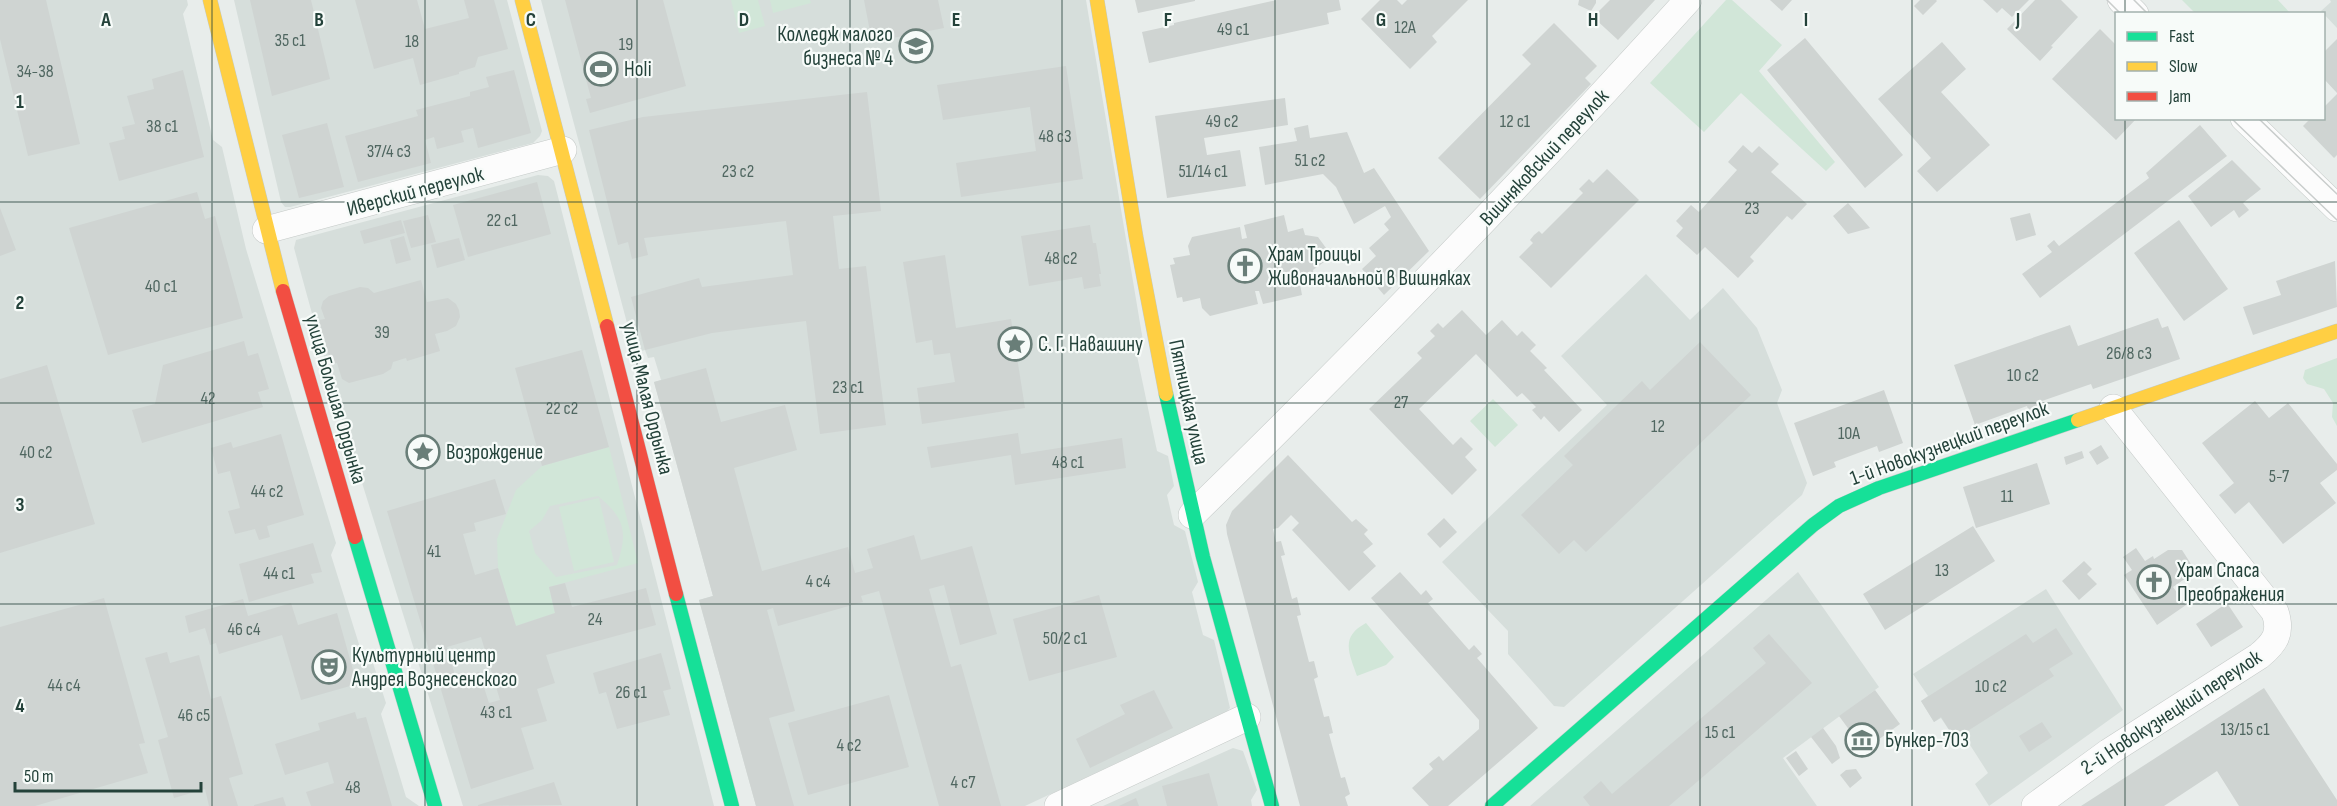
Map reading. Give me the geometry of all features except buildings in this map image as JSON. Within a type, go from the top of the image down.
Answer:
[{"type":"street","name":"улица Большая Ордынка","points":[[210,0],[266,230],[435,806]]},
{"type":"street","name":"улица Малая Ордынка","points":[[522,0],[563,150],[685,633],[732,806]]},
{"type":"street","name":"Пятницкая улица","points":[[1097,0],[1142,277],[1192,515],[1272,806]]},
{"type":"street","name":"Вишняковский переулок","points":[[1192,515],[1456,251],[1606,92],[1688,0]]},
{"type":"street","points":[[2121,0],[2133,12]]},
{"type":"street","points":[[2246,120],[2337,208]]},
{"type":"street","name":"Иверский переулок","points":[[266,230],[563,150]]},
{"type":"street","name":"1-й Новокузнецкий переулок","points":[[1492,806],[1806,532],[1839,506],[1879,488],[2337,331]]},
{"type":"street","name":"2-й Новокузнецкий переулок","points":[[2035,806],[2109,752],[2259,656],[2274,641],[2278,633],[2279,623],[2275,612],[2113,408]]},
{"type":"street","points":[[1058,806],[1247,717]]},
{"type":"shaded area","points":[[0,0],[187,0],[188,5],[183,14],[213,140],[222,147],[246,249],[336,543],[331,555],[363,657],[367,657],[373,663],[386,703],[381,714],[406,797],[419,806],[0,806]]},
{"type":"shaded area","points":[[234,0],[507,0],[542,131],[540,136],[533,143],[285,207],[281,202]]},
{"type":"shaded area","points":[[541,0],[1086,0],[1143,341],[1136,351],[1157,451],[1168,456],[1174,486],[1167,495],[1174,525],[1185,531],[1198,582],[1192,592],[1203,635],[1214,640],[1230,708],[1227,711],[1025,806],[756,806],[699,600],[713,596],[654,382],[661,380],[654,357],[648,358],[645,350],[635,353]]},
{"type":"shaded area","points":[[2330,0],[2337,0],[2337,28],[2325,15],[2325,12],[2321,11],[2331,2]]},
{"type":"shaded area","points":[[538,175],[548,176],[554,181],[714,806],[463,806],[333,390],[294,248],[296,240]]},
{"type":"shaded area","points":[[1646,274],[1690,320],[1723,288],[1757,328],[1782,390],[1777,403],[1807,483],[1802,495],[1564,707],[1554,706],[1508,654],[1508,631],[1442,562],[1607,405],[1561,356]]},
{"type":"shaded area","points":[[1798,572],[1879,687],[1783,758],[1817,806],[1530,806]]},
{"type":"shaded area","points":[[2046,589],[2123,710],[1989,806],[1975,784],[1988,773],[1963,734],[1955,739],[1941,718],[1934,722],[1921,701],[1928,696],[1913,674]]},
{"type":"shaded area","points":[[1233,748],[1243,751],[1257,790],[1251,800],[1252,806],[1103,806]]},
{"type":"green space","points":[[731,0],[758,0],[765,26],[739,33]]},
{"type":"green space","points":[[770,0],[810,0],[811,3],[773,13]]},
{"type":"green space","points":[[1726,0],[1732,0],[1782,45],[1759,71],[1835,162],[1826,171],[1741,93],[1704,132],[1650,83]]},
{"type":"green space","points":[[2182,0],[2278,0],[2289,12],[2194,12]]},
{"type":"green space","points":[[2337,358],[2337,426],[2332,417],[2333,403],[2324,389],[2307,384],[2303,378],[2305,370]]},
{"type":"green space","points":[[1493,399],[1518,425],[1495,447],[1470,421]]},
{"type":"green space","points":[[609,447],[638,563],[549,587],[555,613],[516,626],[498,568],[497,539],[516,490],[542,466]],"holes":[[[598,496],[614,511],[622,526],[622,543],[617,565],[556,577],[535,553],[529,531],[542,520],[550,506]]]},
{"type":"green space","points":[[599,498],[614,562],[574,571],[559,507]]},
{"type":"green space","points":[[1366,623],[1394,657],[1386,665],[1357,676],[1349,653],[1350,640],[1352,634]]},
{"type":"tram line","points":[[2107,0],[2119,12]]},
{"type":"tram line","points":[[2134,0],[2146,12]]},
{"type":"tram line","points":[[2233,120],[2337,220]]},
{"type":"tram line","points":[[2260,120],[2337,194]]},
{"type":"traffic: fast","points":[[1166,394],[1203,557],[1272,806]]},
{"type":"traffic: fast","points":[[1492,806],[1813,525],[1839,506],[1879,488],[2078,420]]},
{"type":"traffic: fast","points":[[355,537],[435,806]]},
{"type":"traffic: fast","points":[[676,594],[732,806]]},
{"type":"traffic: slow","points":[[210,0],[283,291]]},
{"type":"traffic: slow","points":[[522,0],[607,326]]},
{"type":"traffic: slow","points":[[1097,0],[1136,237],[1166,394]]},
{"type":"traffic: slow","points":[[2078,420],[2337,331]]},
{"type":"traffic: jam","points":[[283,291],[355,537]]},
{"type":"traffic: jam","points":[[607,326],[676,594]]},
{"type":"place","name":"Колледж малого бизнеса № 4","points":[[916,46]]},
{"type":"place","name":"Holi","points":[[601,69]]},
{"type":"place","name":"Храм Троицы Живоначальной в Вишняках","points":[[1245,266]]},
{"type":"place","name":"С. Г. Навашину","points":[[1015,344]]},
{"type":"place","name":"Возрождение","points":[[423,452]]},
{"type":"place","name":"Храм Спаса Преображения","points":[[2154,582]]},
{"type":"place","name":"Культурный центр Андрея Вознесенского","points":[[329,667]]},
{"type":"place","name":"Бункер-703","points":[[1862,740]]}]
